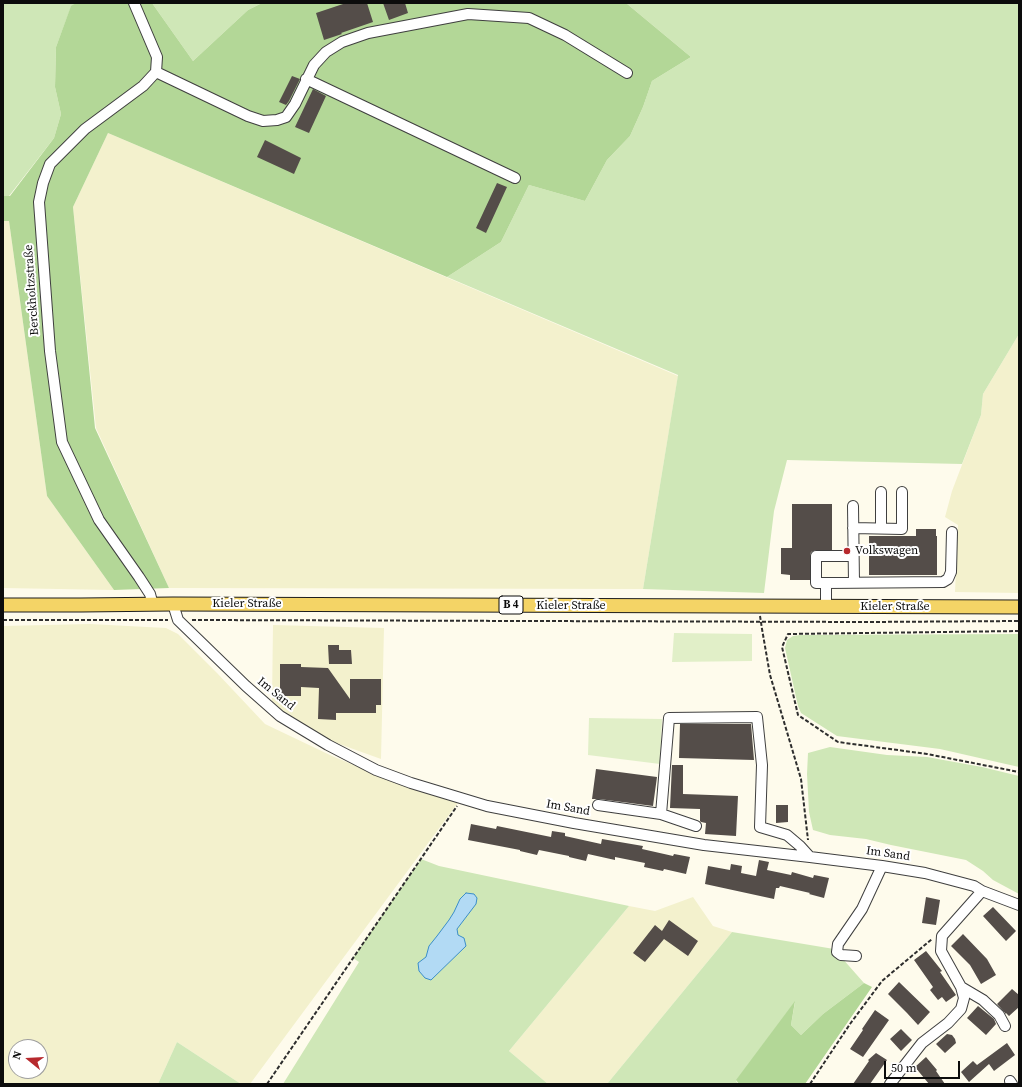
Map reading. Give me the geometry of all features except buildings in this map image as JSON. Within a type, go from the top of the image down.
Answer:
[{"type":"main road","name":"Kieler Straße","points":[[3,605],[81,606],[173,604],[1019,607]]},
{"type":"street","points":[[134,3],[157,57],[156,72],[248,116],[263,121],[277,120],[286,117],[295,104],[314,65],[326,52],[342,42],[368,33],[468,14],[529,18],[565,35],[627,73]]},
{"type":"street","name":"Berckholtzstraße","points":[[153,604],[150,594],[143,583],[99,520],[62,442],[50,351],[39,202],[43,183],[50,164],[85,129],[143,86],[156,72]]},
{"type":"street","points":[[306,79],[515,178]]},
{"type":"street","points":[[881,528],[882,492]]},
{"type":"street","points":[[853,528],[902,529],[902,492]]},
{"type":"street","points":[[853,506],[854,583]]},
{"type":"street","points":[[853,556],[816,556],[816,583],[943,582],[948,579],[951,572],[952,532]]},
{"type":"street","points":[[826,583],[826,606]]},
{"type":"street","name":"Im Sand","points":[[173,604],[178,620],[246,686],[280,716],[328,745],[376,770],[411,783],[495,808],[574,823],[704,845],[882,866],[925,873],[974,886],[982,891],[1019,905]]},
{"type":"street","points":[[661,814],[669,718],[757,717],[762,765],[760,827],[787,835],[810,857]]},
{"type":"street","points":[[598,805],[661,814],[696,826]]},
{"type":"street","points":[[856,956],[841,955],[837,952],[838,944],[862,909],[882,866]]},
{"type":"street","points":[[890,1084],[922,1043],[948,1023],[961,1009],[964,998],[961,987],[940,951],[942,936],[982,891]]},
{"type":"street","points":[[961,987],[983,1000],[999,1015],[1005,1026]]},
{"type":"path","points":[[760,606],[761,622],[770,674],[801,779],[810,857]]},
{"type":"path","points":[[3,620],[761,622],[1019,621]]},
{"type":"path","points":[[1019,631],[788,634],[782,647],[798,716],[838,742],[927,754],[1019,772]]},
{"type":"path","points":[[267,1084],[462,798]]},
{"type":"path","points":[[810,1084],[850,1024],[882,981],[935,936],[942,936]]},
{"type":"shaded area","points":[[108,133],[678,376],[643,589],[169,588],[96,428],[73,207]]},
{"type":"shaded area","points":[[3,221],[9,221],[47,496],[114,590],[3,588]]},
{"type":"shaded area","points":[[1019,334],[1019,593],[955,592],[958,525],[945,517],[952,491],[981,415],[983,394]]},
{"type":"shaded area","points":[[90,624],[166,628],[178,634],[265,724],[332,756],[393,781],[460,800],[250,1084],[241,1084],[177,1042],[158,1084],[3,1084],[3,626]]},
{"type":"shaded area","points":[[273,625],[384,628],[381,759],[331,741],[282,711],[272,701]]},
{"type":"shaded area","points":[[693,897],[713,926],[732,932],[607,1084],[548,1084],[509,1051],[629,906],[655,911]]},
{"type":"green space","points":[[3,3],[76,3],[71,7],[56,47],[55,87],[61,114],[54,138],[9,196],[3,196]]},
{"type":"green space","points":[[76,3],[152,3],[193,61],[248,10],[262,3],[626,3],[691,57],[652,81],[643,107],[630,136],[607,160],[585,201],[529,185],[501,242],[447,277],[108,133],[73,207],[95,428],[169,588],[114,590],[47,496],[9,221],[3,221],[3,196],[10,196],[54,138],[61,114],[55,87],[56,47],[71,6]]},
{"type":"green space","points":[[152,3],[262,3],[248,10],[193,61]]},
{"type":"green space","points":[[626,3],[1019,3],[1019,334],[983,394],[981,415],[962,464],[787,460],[774,511],[764,593],[643,589],[678,375],[447,277],[501,242],[529,185],[585,201],[607,160],[630,136],[643,107],[652,81],[691,57]]},
{"type":"green space","points":[[674,633],[752,634],[752,661],[672,662]]},
{"type":"green space","points":[[1019,634],[1019,767],[940,749],[837,736],[801,713],[798,706],[785,648],[787,640],[793,636],[800,635]]},
{"type":"green space","points":[[589,718],[662,719],[660,764],[588,755]]},
{"type":"green space","points":[[830,747],[887,755],[927,757],[982,767],[1019,776],[1019,894],[993,880],[983,871],[966,860],[866,839],[830,835],[813,830],[809,812],[807,774],[808,753]]},
{"type":"green space","points":[[421,859],[439,866],[629,906],[509,1051],[548,1084],[283,1084],[359,962],[353,958]]},
{"type":"green space","points":[[732,932],[834,949],[864,983],[823,1014],[801,1035],[791,1025],[795,1002],[736,1081],[739,1084],[607,1084]]},
{"type":"green space","points":[[864,983],[872,987],[805,1084],[739,1084],[736,1080],[795,1001],[791,1025],[801,1035],[823,1014]]},
{"type":"green space","points":[[177,1042],[241,1084],[158,1084]]},
{"type":"water","points":[[466,893],[474,894],[477,898],[476,904],[457,929],[458,935],[464,938],[466,946],[431,980],[425,978],[419,971],[418,963],[426,957],[429,946],[449,920],[460,899]]},
{"type":"place","name":"Volkswagen","points":[[847,551]]}]
